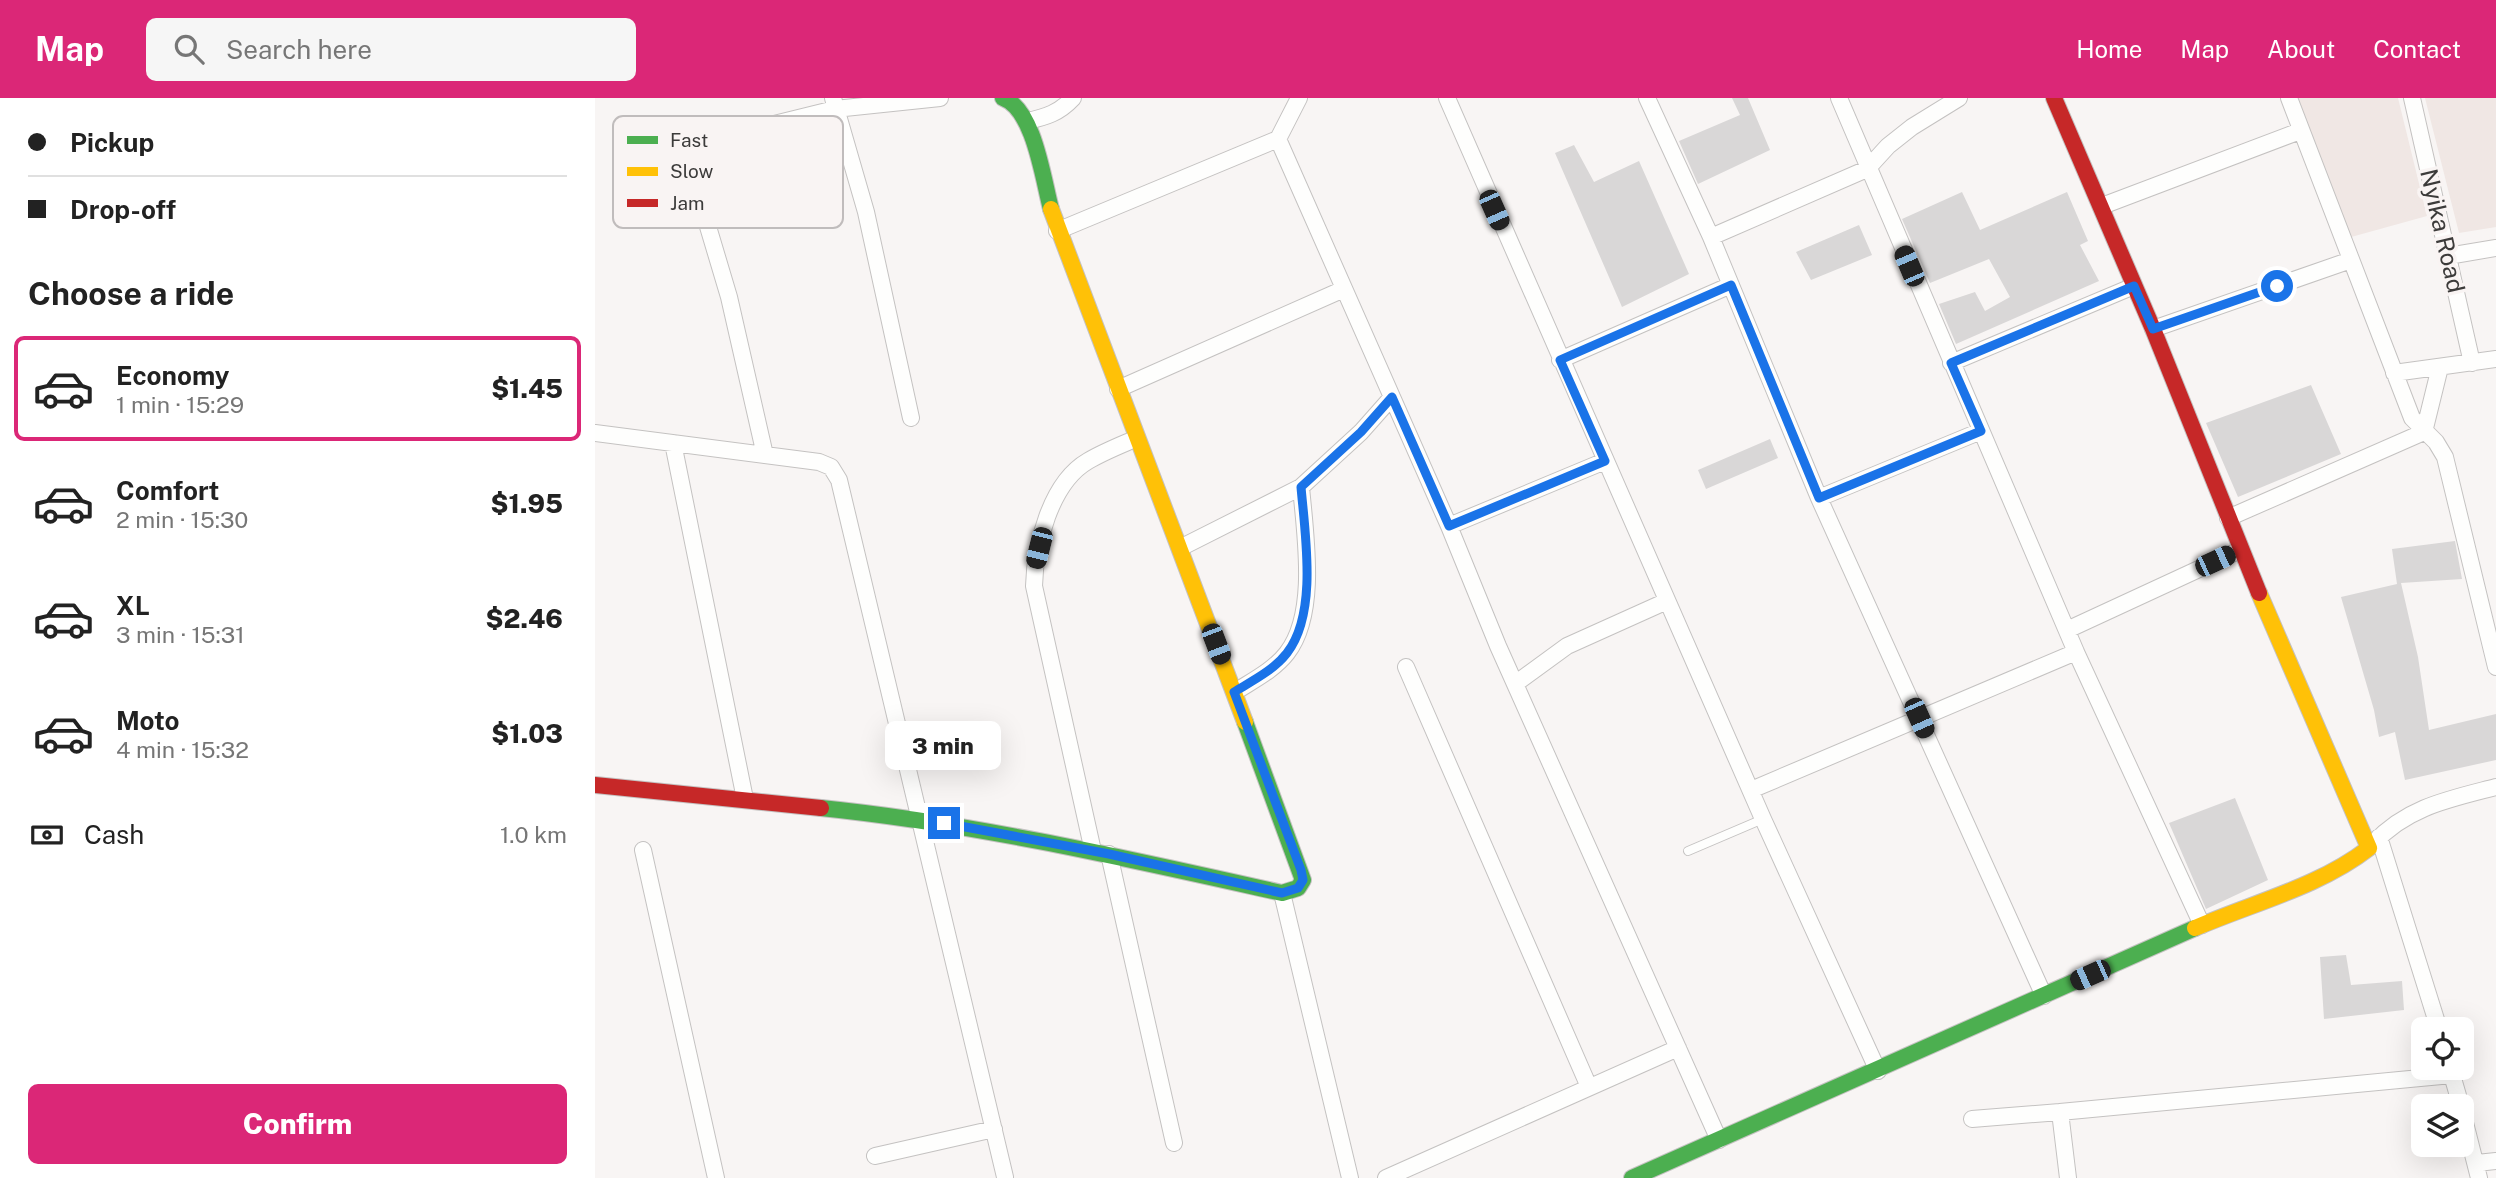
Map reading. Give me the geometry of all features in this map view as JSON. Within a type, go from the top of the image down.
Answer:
[{"type":"street","points":[[792,116],[834,104],[934,98]]},
{"type":"street","points":[[595,785],[920,818],[1101,853],[1282,893],[1298,888],[1303,880],[1180,548],[1057,231],[1027,121],[1014,102],[1003,98]]},
{"type":"street","points":[[1027,121],[1049,116],[1063,109],[1073,98]]},
{"type":"street","points":[[1057,231],[1278,139],[1299,98]]},
{"type":"street","points":[[1447,98],[1763,819],[1878,1071]]},
{"type":"street","points":[[1647,98],[1711,237],[1819,498],[2045,996]]},
{"type":"street","points":[[1839,98],[1867,169],[2076,652],[2202,925]]},
{"type":"street","points":[[1711,237],[1867,169],[1888,146],[1912,127],[1959,98]]},
{"type":"street","points":[[2054,98],[2153,329],[2240,550],[2374,843],[2435,1017]]},
{"type":"street","points":[[2289,98],[2412,418],[2436,442],[2445,457],[2496,667]]},
{"type":"street","name":"Nyika Road","points":[[2413,98],[2472,363]]},
{"type":"street","points":[[2102,206],[2300,131]]},
{"type":"street","points":[[843,134],[866,212],[911,418]]},
{"type":"street","points":[[1278,139],[1449,526],[1515,684],[1719,1140]]},
{"type":"street","points":[[708,228],[729,297],[765,455]]},
{"type":"street","points":[[2448,256],[2496,248]]},
{"type":"street","points":[[2153,329],[2351,260]]},
{"type":"street","points":[[1560,360],[1731,285]]},
{"type":"street","points":[[1951,363],[2134,286]]},
{"type":"street","points":[[1118,389],[1344,289]]},
{"type":"street","points":[[2394,373],[2496,359]]},
{"type":"street","points":[[2424,432],[2440,367]]},
{"type":"street","points":[[1180,548],[1301,487],[1361,432],[1392,397]]},
{"type":"street","points":[[1819,498],[1981,431]]},
{"type":"street","points":[[2228,518],[2424,432]]},
{"type":"street","points":[[595,433],[819,462],[831,467],[839,480],[1005,1177]]},
{"type":"street","points":[[1137,438],[1086,461],[1069,477],[1056,498],[1034,569],[1034,586],[1174,1143]]},
{"type":"street","points":[[673,443],[745,799]]},
{"type":"street","points":[[1449,526],[1605,461]]},
{"type":"street","points":[[1234,692],[1269,670],[1287,653],[1298,634],[1307,568],[1301,487]]},
{"type":"street","points":[[2067,630],[2240,550]]},
{"type":"street","points":[[1515,684],[1567,646],[1667,601]]},
{"type":"street","points":[[1751,790],[2076,652]]},
{"type":"street","points":[[1406,667],[1589,1087]]},
{"type":"street","points":[[1632,1178],[2202,925],[2317,879],[2351,862],[2395,822],[2433,804],[2496,787]]},
{"type":"street","points":[[643,850],[716,1178]]},
{"type":"street","points":[[1282,893],[1350,1178]]},
{"type":"street","points":[[1386,1178],[1678,1048]]},
{"type":"street","points":[[1972,1119],[2411,1075]]},
{"type":"street","points":[[2060,1112],[2068,1178]]},
{"type":"street","points":[[875,1156],[994,1129]]},
{"type":"street","points":[[2478,1171],[2496,1161]]},
{"type":"lane","points":[[1688,851],[1763,819]]},
{"type":"shaded area","points":[[2290,98],[2398,98],[2427,216],[2344,239]]},
{"type":"shaded area","points":[[2425,98],[2496,98],[2496,227],[2459,233]]},
{"type":"building","points":[[1732,98],[1748,98],[1770,150],[1698,184],[1679,141],[1740,115]]},
{"type":"building","points":[[1574,145],[1594,182],[1639,161],[1689,274],[1622,307],[1555,153]]},
{"type":"building","points":[[1962,192],[1980,230],[2067,192],[2088,241],[2080,245],[2099,281],[1956,344],[1939,304],[1975,292],[1985,311],[2010,297],[1989,259],[1930,283],[1902,219]]},
{"type":"building","points":[[1859,225],[1872,255],[1811,280],[1796,252]]},
{"type":"building","points":[[2311,385],[2341,454],[2238,497],[2206,423]]},
{"type":"building","points":[[1770,439],[1778,458],[1706,489],[1698,470]]},
{"type":"building","points":[[2455,541],[2462,579],[2401,583],[2418,657],[2429,730],[2496,714],[2496,760],[2405,780],[2395,732],[2379,737],[2374,710],[2341,597],[2397,584],[2392,549]]},
{"type":"building","points":[[2235,798],[2268,880],[2206,909],[2169,823]]},
{"type":"building","points":[[2346,955],[2351,985],[2402,981],[2404,1010],[2324,1019],[2320,957]]},
{"type":"traffic: fast","points":[[1003,98],[1014,105],[1030,130],[1051,209]]},
{"type":"traffic: fast","points":[[821,808],[995,833],[1282,893],[1298,888],[1303,880],[1245,722]]},
{"type":"traffic: fast","points":[[1632,1178],[2195,928]]},
{"type":"traffic: slow","points":[[1051,209],[1245,722]]},
{"type":"traffic: slow","points":[[2195,928],[2307,884],[2350,862],[2369,848],[2259,593]]},
{"type":"traffic: jam","points":[[2054,98],[2153,329],[2259,593]]},
{"type":"traffic: jam","points":[[595,785],[821,808]]},
{"type":"route","points":[[944,823],[1109,854],[1282,893],[1298,888],[1303,880],[1301,870],[1234,692],[1269,670],[1287,653],[1298,634],[1304,606],[1307,568],[1301,487],[1361,432],[1392,397],[1449,526],[1605,461],[1560,360],[1731,285],[1819,498],[1981,431],[1951,363],[2134,286],[2153,329],[2277,286]]}]
